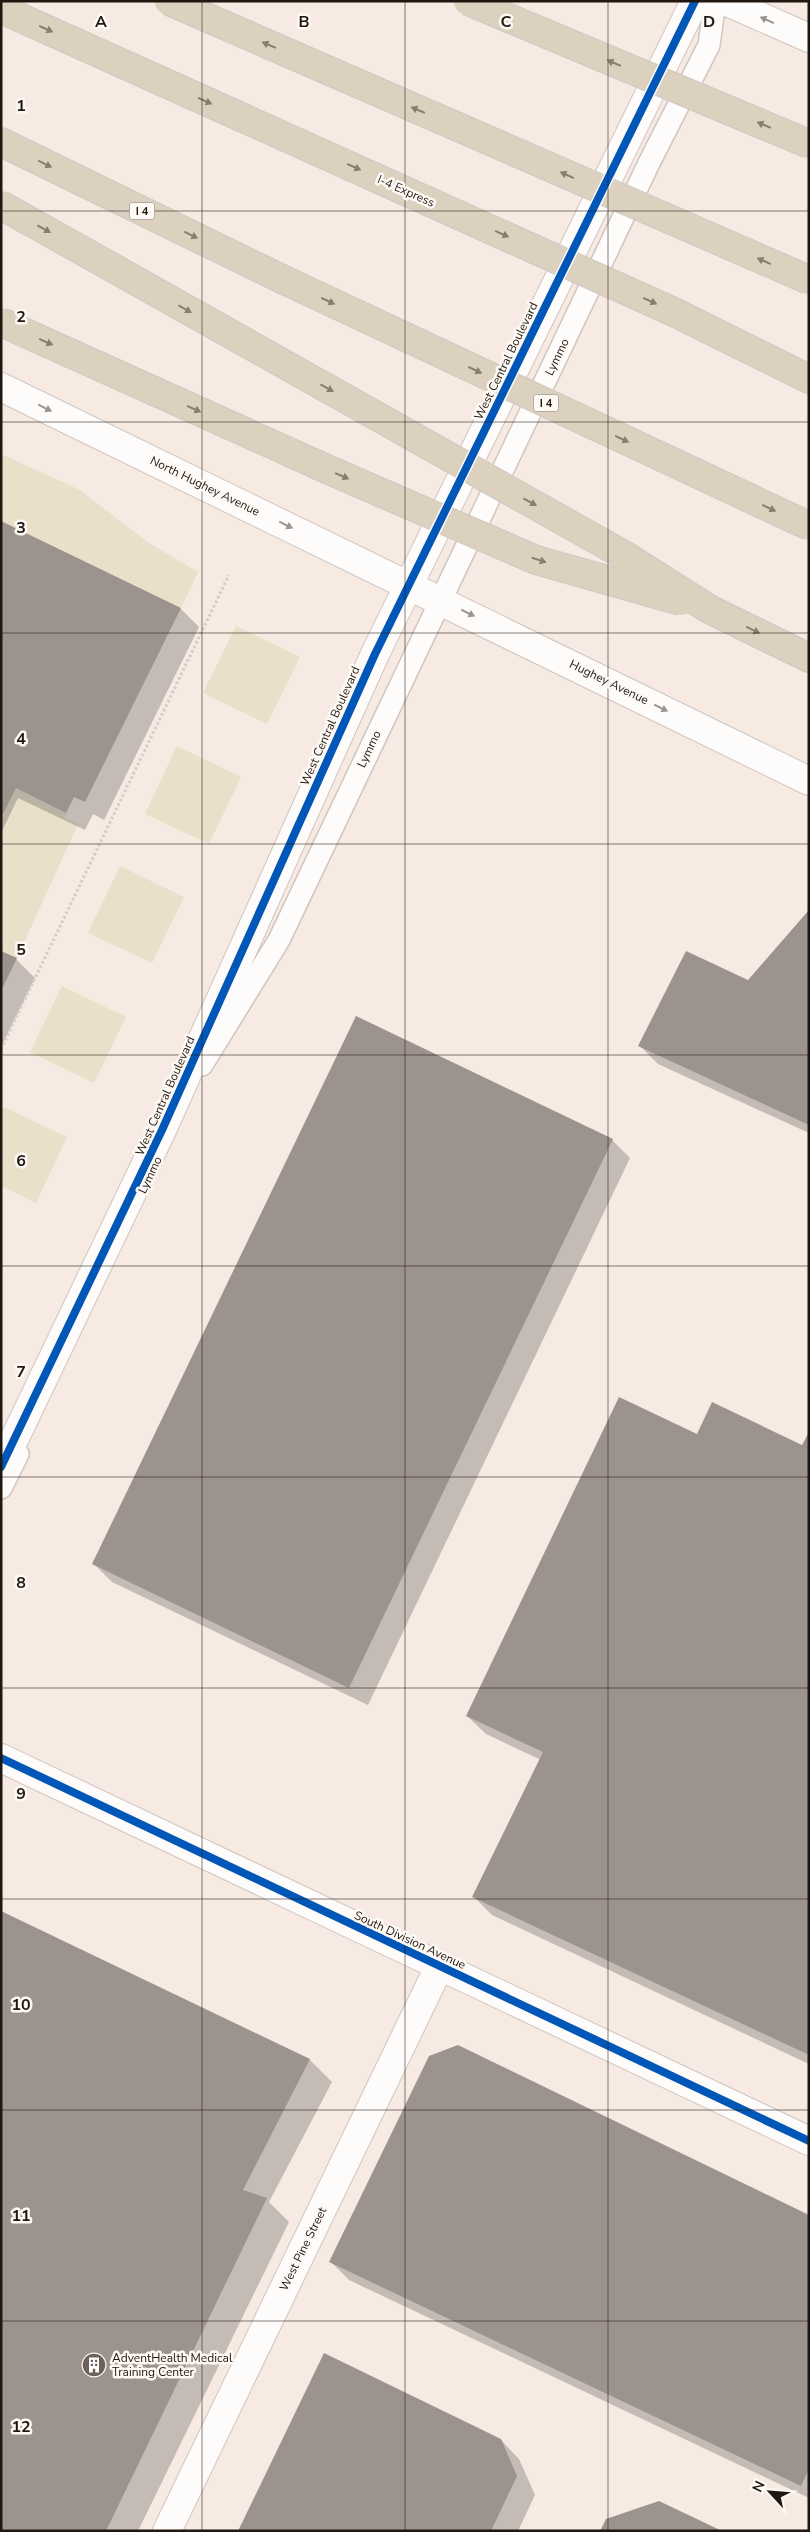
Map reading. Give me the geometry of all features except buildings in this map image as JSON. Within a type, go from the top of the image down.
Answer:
[{"type":"highway","points":[[169,1],[809,280]]},
{"type":"highway","points":[[468,1],[809,144]]},
{"type":"highway","name":"I-4 Express","points":[[1,9],[676,313],[809,379]]},
{"type":"highway","name":"I 4","points":[[1,142],[284,280],[809,526]]},
{"type":"highway","points":[[1,205],[624,555],[709,609],[809,658]]},
{"type":"highway","points":[[676,313],[809,365]]},
{"type":"highway","points":[[1,322],[329,470],[536,560],[709,609]]},
{"type":"street","name":"West Central Boulevard","points":[[1,1467],[162,1130],[408,584],[695,1]]},
{"type":"street","points":[[725,1],[809,38]]},
{"type":"street","name":"North Hughey Avenue","points":[[1,387],[408,584]]},
{"type":"street","name":"Hughey Avenue","points":[[408,584],[809,781]]},
{"type":"street","name":"South Division Avenue","points":[[1,1758],[809,2141]]},
{"type":"street","name":"West Pine Street","points":[[167,2531],[439,1967]]},
{"type":"lane","name":"Lymmo","points":[[1,1488],[121,1240],[199,1070],[279,940],[390,703],[442,600],[649,163],[709,45],[715,1]]},
{"type":"path","points":[[1,1049],[229,575]]},
{"type":"shaded area","points":[[1,454],[80,490],[149,543],[198,572],[181,608],[1,521]]},
{"type":"shaded area","points":[[236,626],[300,657],[267,724],[203,693]]},
{"type":"shaded area","points":[[177,746],[241,777],[209,844],[145,814]]},
{"type":"shaded area","points":[[16,788],[66,813],[64,818],[78,824],[17,958],[1,951],[1,818]]},
{"type":"shaded area","points":[[120,866],[184,897],[152,963],[88,933]]},
{"type":"shaded area","points":[[62,986],[126,1017],[94,1083],[30,1052]]},
{"type":"shaded area","points":[[4,1107],[67,1137],[36,1203],[1,1186],[1,1112]]},
{"type":"cycle path","points":[[1,1467],[162,1130],[375,654],[695,1]]},
{"type":"cycle path","points":[[1,1758],[809,2141]]},
{"type":"place","name":"AdventHealth Medical Training Center","points":[[94,2365]]}]
